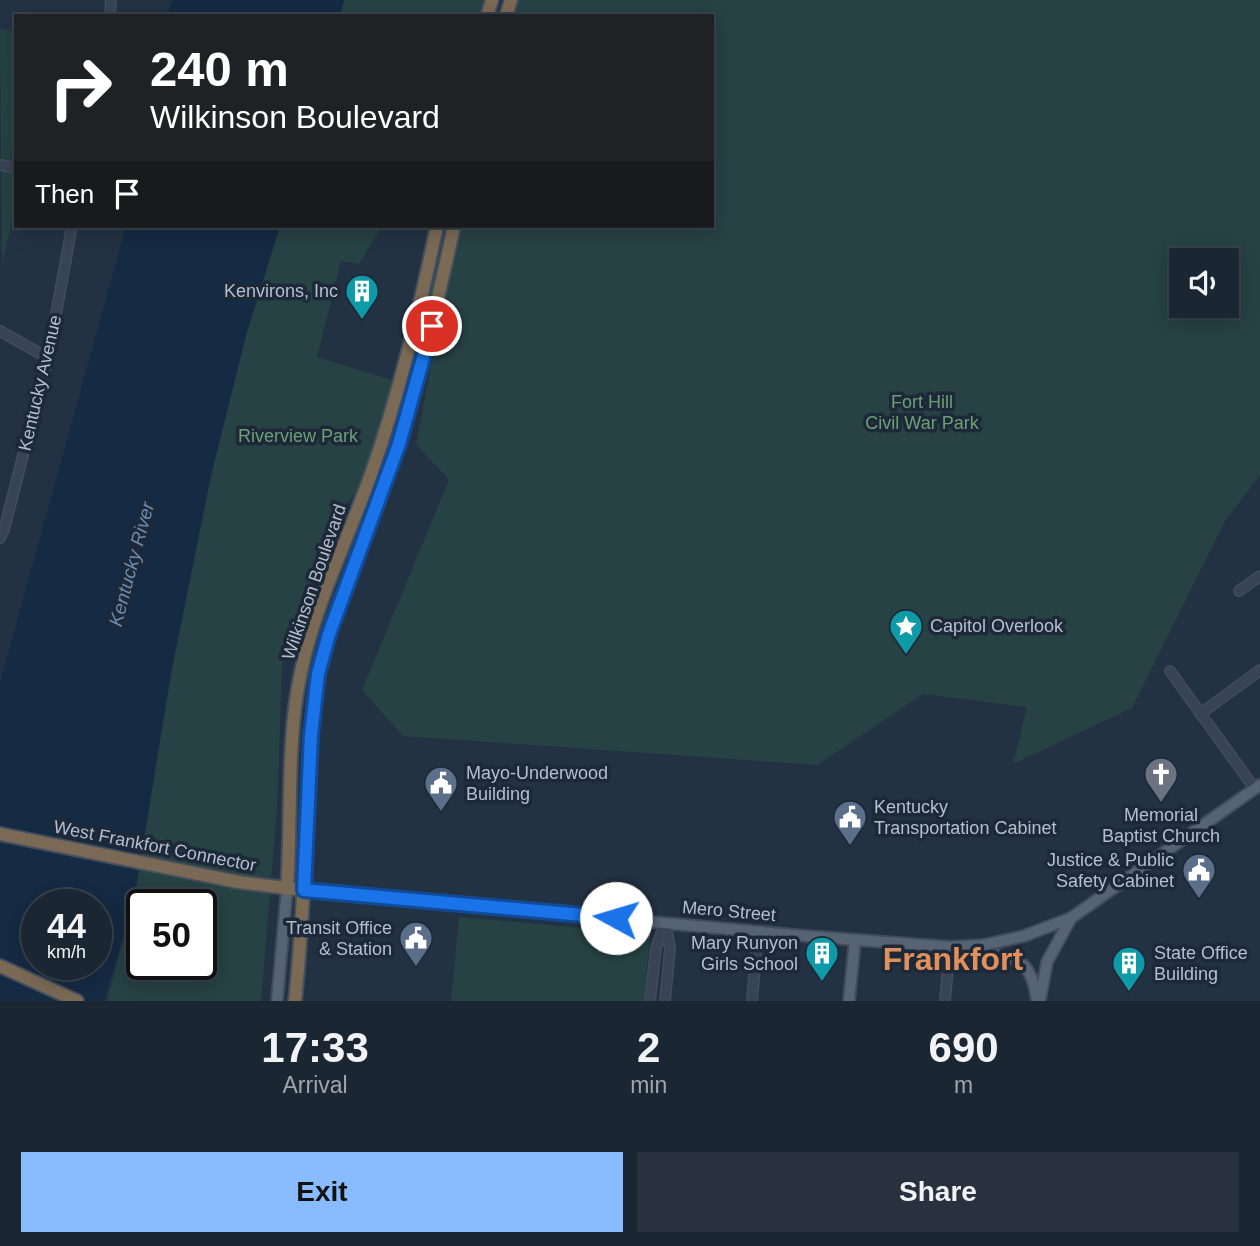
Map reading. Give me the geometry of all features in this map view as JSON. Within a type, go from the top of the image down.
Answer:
[{"type":"highway","name":"Wilkinson Boulevard","points":[[287,889],[295,711],[301,671],[313,629],[393,408],[437,228]]},
{"type":"highway","name":"Wilkinson Boulevard","points":[[295,1001],[304,890],[311,735],[318,674],[329,634],[414,398],[454,228]]},
{"type":"highway","name":"West Frankfort Connector","points":[[0,834],[238,881],[304,890]]},
{"type":"highway","points":[[0,966],[77,1001]]},
{"type":"main road","points":[[1039,1001],[1047,962],[1071,918],[1257,787]]},
{"type":"main road","name":"Wilkinson Boulevard","points":[[277,1001],[287,889]]},
{"type":"main road","name":"Mero Street","points":[[304,890],[950,947],[984,945],[1024,936],[1071,918]]},
{"type":"main road","points":[[849,1001],[855,940]]},
{"type":"main road","points":[[950,947],[1012,958],[1022,963],[1033,978],[1039,1001]]},
{"type":"street","name":"Kentucky Avenue","points":[[1,532],[48,358],[72,228]]},
{"type":"street","points":[[0,331],[48,358]]},
{"type":"street","points":[[1239,592],[1260,576]]},
{"type":"street","points":[[1200,714],[1260,670]]},
{"type":"street","points":[[1170,671],[1257,787]]},
{"type":"street","points":[[650,1001],[656,948],[666,923]]},
{"type":"street","points":[[665,1001],[670,948],[666,923]]},
{"type":"street","points":[[752,1001],[758,932]]},
{"type":"street","points":[[945,1001],[950,947]]},
{"type":"green space","points":[[344,0],[491,0],[488,14],[340,14]]},
{"type":"green space","name":"Fort Hill Civil War Park","points":[[512,0],[1260,0],[1260,475],[1225,521],[1132,708],[1013,764],[1027,707],[923,694],[817,765],[403,736],[362,690],[449,480],[416,444],[458,228],[714,228],[714,14],[508,14]]},
{"type":"green space","points":[[0,29],[14,32],[14,136],[9,172],[14,173],[14,213],[2,263]]},
{"type":"green space","name":"Riverview Park","points":[[279,228],[381,228],[359,264],[341,261],[317,357],[395,381],[358,491],[340,510],[282,664],[277,809],[261,1001],[107,1001],[126,930],[126,980],[217,980],[217,889],[136,889],[171,673],[211,475],[246,335]]},
{"type":"green space","points":[[459,917],[650,934],[644,1001],[451,1001]]},
{"type":"water","points":[[173,0],[344,0],[340,14],[167,14]]},
{"type":"water","name":"Kentucky River","points":[[125,228],[279,228],[246,335],[211,475],[171,673],[136,889],[126,889],[126,927],[112,974],[112,889],[21,889],[21,980],[110,980],[104,1001],[0,1001],[0,683]]},
{"type":"place","name":"Kenvirons, Inc","points":[[362,321]]},
{"type":"place","name":"Capitol Overlook","points":[[906,656]]},
{"type":"place","name":"Memorial Baptist Church","points":[[1161,804]]},
{"type":"place","name":"Mayo-Underwood Building","points":[[441,813]]},
{"type":"place","name":"Kentucky Transportation Cabinet","points":[[850,847]]},
{"type":"place","name":"Justice & Public Safety Cabinet","points":[[1199,900]]},
{"type":"place","name":"Transit Office & Station","points":[[416,968]]},
{"type":"place","name":"Mary Runyon Girls School","points":[[822,983]]},
{"type":"place","name":"State Office Building","points":[[1129,993]]},
{"type":"district","name":"Frankfort","points":[[953,959]]},
{"type":"route","points":[[432,326],[399,444],[329,634],[318,674],[311,735],[304,890],[616,918]]}]
